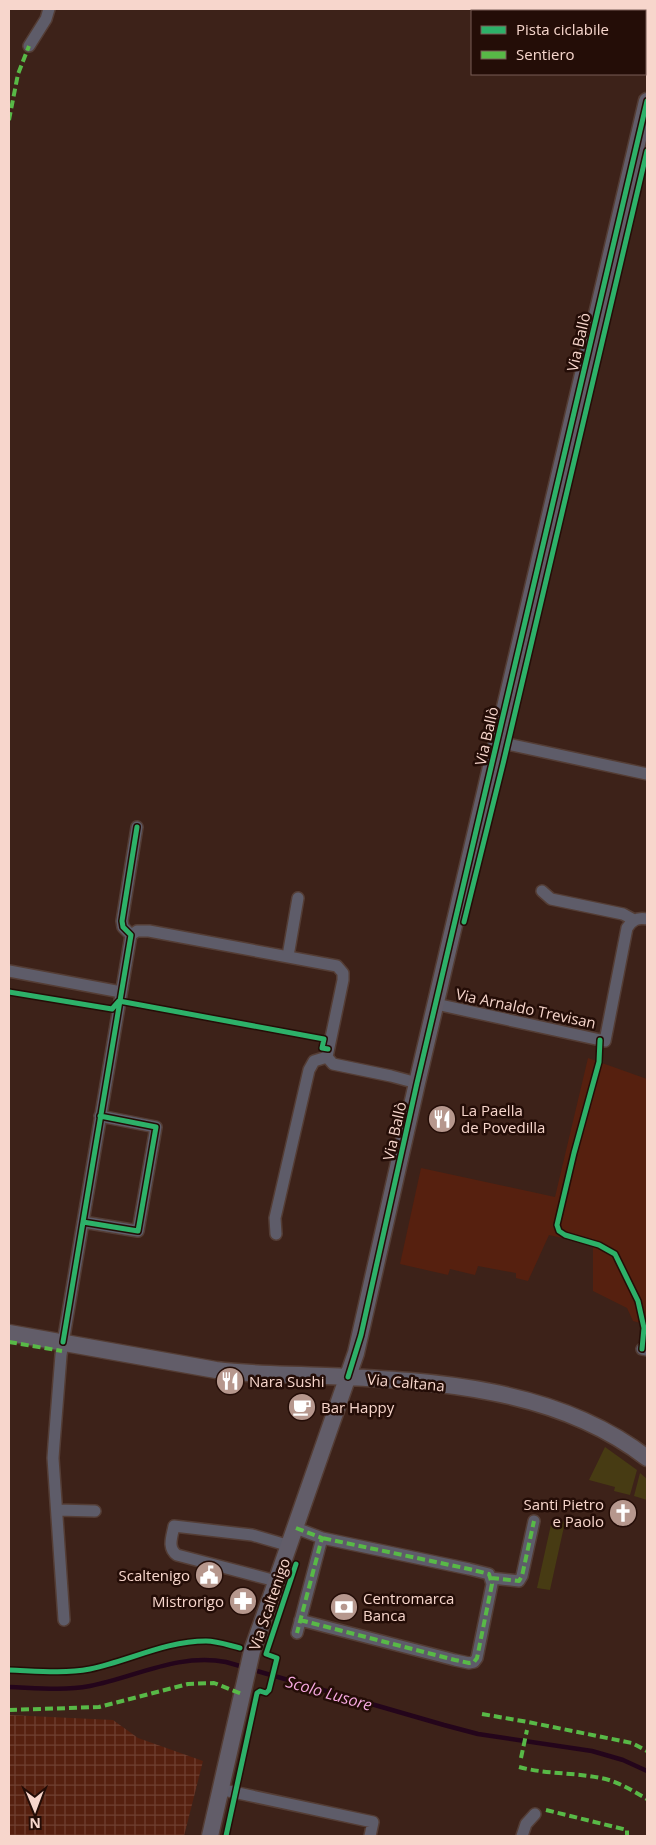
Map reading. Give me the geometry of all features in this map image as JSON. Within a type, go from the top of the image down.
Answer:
[{"type":"main road","name":"Via Ballò","points":[[348,1377],[361,1334],[417,1083],[647,101]]},
{"type":"main road","name":"Via Caltana","points":[[9,1333],[216,1370],[250,1374],[348,1377],[455,1386],[483,1391],[535,1402],[582,1420],[635,1448],[647,1458]]},
{"type":"main road","name":"Via Scaltenigo","points":[[210,1836],[250,1659],[348,1377]]},
{"type":"street","points":[[29,46],[46,19],[49,9]]},
{"type":"street","name":"Via Ballò","points":[[498,742],[647,774]]},
{"type":"street","points":[[131,935],[124,927],[122,921],[137,826]]},
{"type":"street","points":[[542,891],[551,898],[623,914],[634,920],[638,918],[647,919]]},
{"type":"street","points":[[288,956],[298,898]]},
{"type":"street","name":"Via Arnaldo Trevisan","points":[[436,1004],[605,1041],[627,928],[634,920]]},
{"type":"street","points":[[64,1620],[53,1458],[63,1342],[131,935],[137,931],[149,931],[327,962],[337,966],[343,973],[327,1058],[314,1061],[309,1070],[275,1218],[276,1234]]},
{"type":"street","points":[[9,971],[121,992]]},
{"type":"street","name":"Via Ballò","points":[[327,1058],[333,1064],[417,1083]]},
{"type":"street","points":[[83,1222],[138,1231],[156,1127],[100,1116]]},
{"type":"street","points":[[56,1510],[95,1511]]},
{"type":"street","points":[[491,1578],[519,1581],[522,1576],[534,1521]]},
{"type":"street","points":[[276,1581],[178,1555],[173,1552],[171,1547],[174,1526],[252,1536],[290,1546]]},
{"type":"street","points":[[296,1528],[322,1538],[485,1572],[491,1578],[492,1584],[477,1658],[474,1662],[470,1663],[300,1620]]},
{"type":"street","points":[[297,1633],[322,1538]]},
{"type":"street","points":[[220,1790],[373,1822],[370,1836]]},
{"type":"street","points":[[522,1836],[526,1824],[535,1814]]},
{"type":"shaded area","points":[[588,1058],[647,1079],[647,1325],[633,1321],[627,1308],[593,1291],[593,1245],[549,1235],[528,1281],[516,1278],[516,1273],[478,1266],[475,1275],[450,1269],[448,1275],[400,1264],[421,1168],[555,1197]]},
{"type":"shaded area","points":[[605,1447],[637,1470],[630,1495],[614,1491],[615,1487],[589,1480]]},
{"type":"shaded area","points":[[640,1473],[647,1479],[647,1500],[634,1496]]},
{"type":"shaded area","points":[[552,1520],[565,1522],[550,1590],[537,1588]]},
{"type":"shaded area","points":[[9,1715],[113,1720],[138,1738],[203,1761],[184,1836],[9,1836]]},
{"type":"waterway","name":"Scolo Lusore","points":[[9,1687],[80,1688],[174,1663],[208,1660],[226,1662],[478,1734],[592,1751],[623,1760],[647,1771]]},
{"type":"marked path","points":[[9,120],[18,74],[29,46]]},
{"type":"marked path","points":[[9,1342],[62,1351]]},
{"type":"marked path","points":[[491,1578],[519,1581],[522,1576],[534,1521]]},
{"type":"marked path","points":[[296,1528],[322,1538],[297,1633]]},
{"type":"marked path","points":[[300,1620],[455,1660],[469,1663],[474,1662],[477,1658],[492,1584],[489,1574],[322,1538]]},
{"type":"marked path","points":[[9,1710],[99,1707],[188,1684],[214,1683],[242,1694]]},
{"type":"marked path","points":[[482,1714],[632,1743],[647,1751]]},
{"type":"marked path","points":[[521,1758],[527,1730]]},
{"type":"marked path","points":[[519,1767],[530,1770],[598,1777],[624,1786],[647,1799]]},
{"type":"marked path","points":[[546,1810],[627,1830],[627,1836]]},
{"type":"cycle path","points":[[348,1377],[361,1335],[417,1083],[647,101]]},
{"type":"cycle path","points":[[464,922],[647,151]]},
{"type":"cycle path","points":[[100,1116],[156,1127],[138,1231],[83,1222],[131,935],[123,927],[122,921],[137,827]]},
{"type":"cycle path","points":[[9,992],[112,1009],[119,1001],[324,1039],[322,1048],[328,1049]]},
{"type":"cycle path","points":[[600,1040],[599,1062],[574,1153],[557,1225],[559,1231],[565,1235],[599,1245],[615,1254],[638,1301],[644,1328],[642,1349]]},
{"type":"cycle path","points":[[63,1342],[83,1222]]},
{"type":"cycle path","points":[[226,1836],[257,1693],[260,1691],[266,1693],[269,1690],[277,1658],[266,1654],[296,1564]]},
{"type":"cycle path","points":[[9,1670],[80,1671],[105,1666],[176,1644],[191,1642],[206,1641],[240,1648]]},
{"type":"place","name":"La Paella de Povedilla","points":[[442,1119]]},
{"type":"place","name":"Nara Sushi","points":[[230,1381]]},
{"type":"place","name":"Bar Happy","points":[[302,1407]]},
{"type":"place","name":"Santi Pietro e Paolo","points":[[623,1513]]},
{"type":"place","name":"Scaltenigo","points":[[209,1575]]},
{"type":"place","name":"Mistrorigo","points":[[243,1601]]},
{"type":"place","name":"Centromarca Banca","points":[[344,1607]]}]
